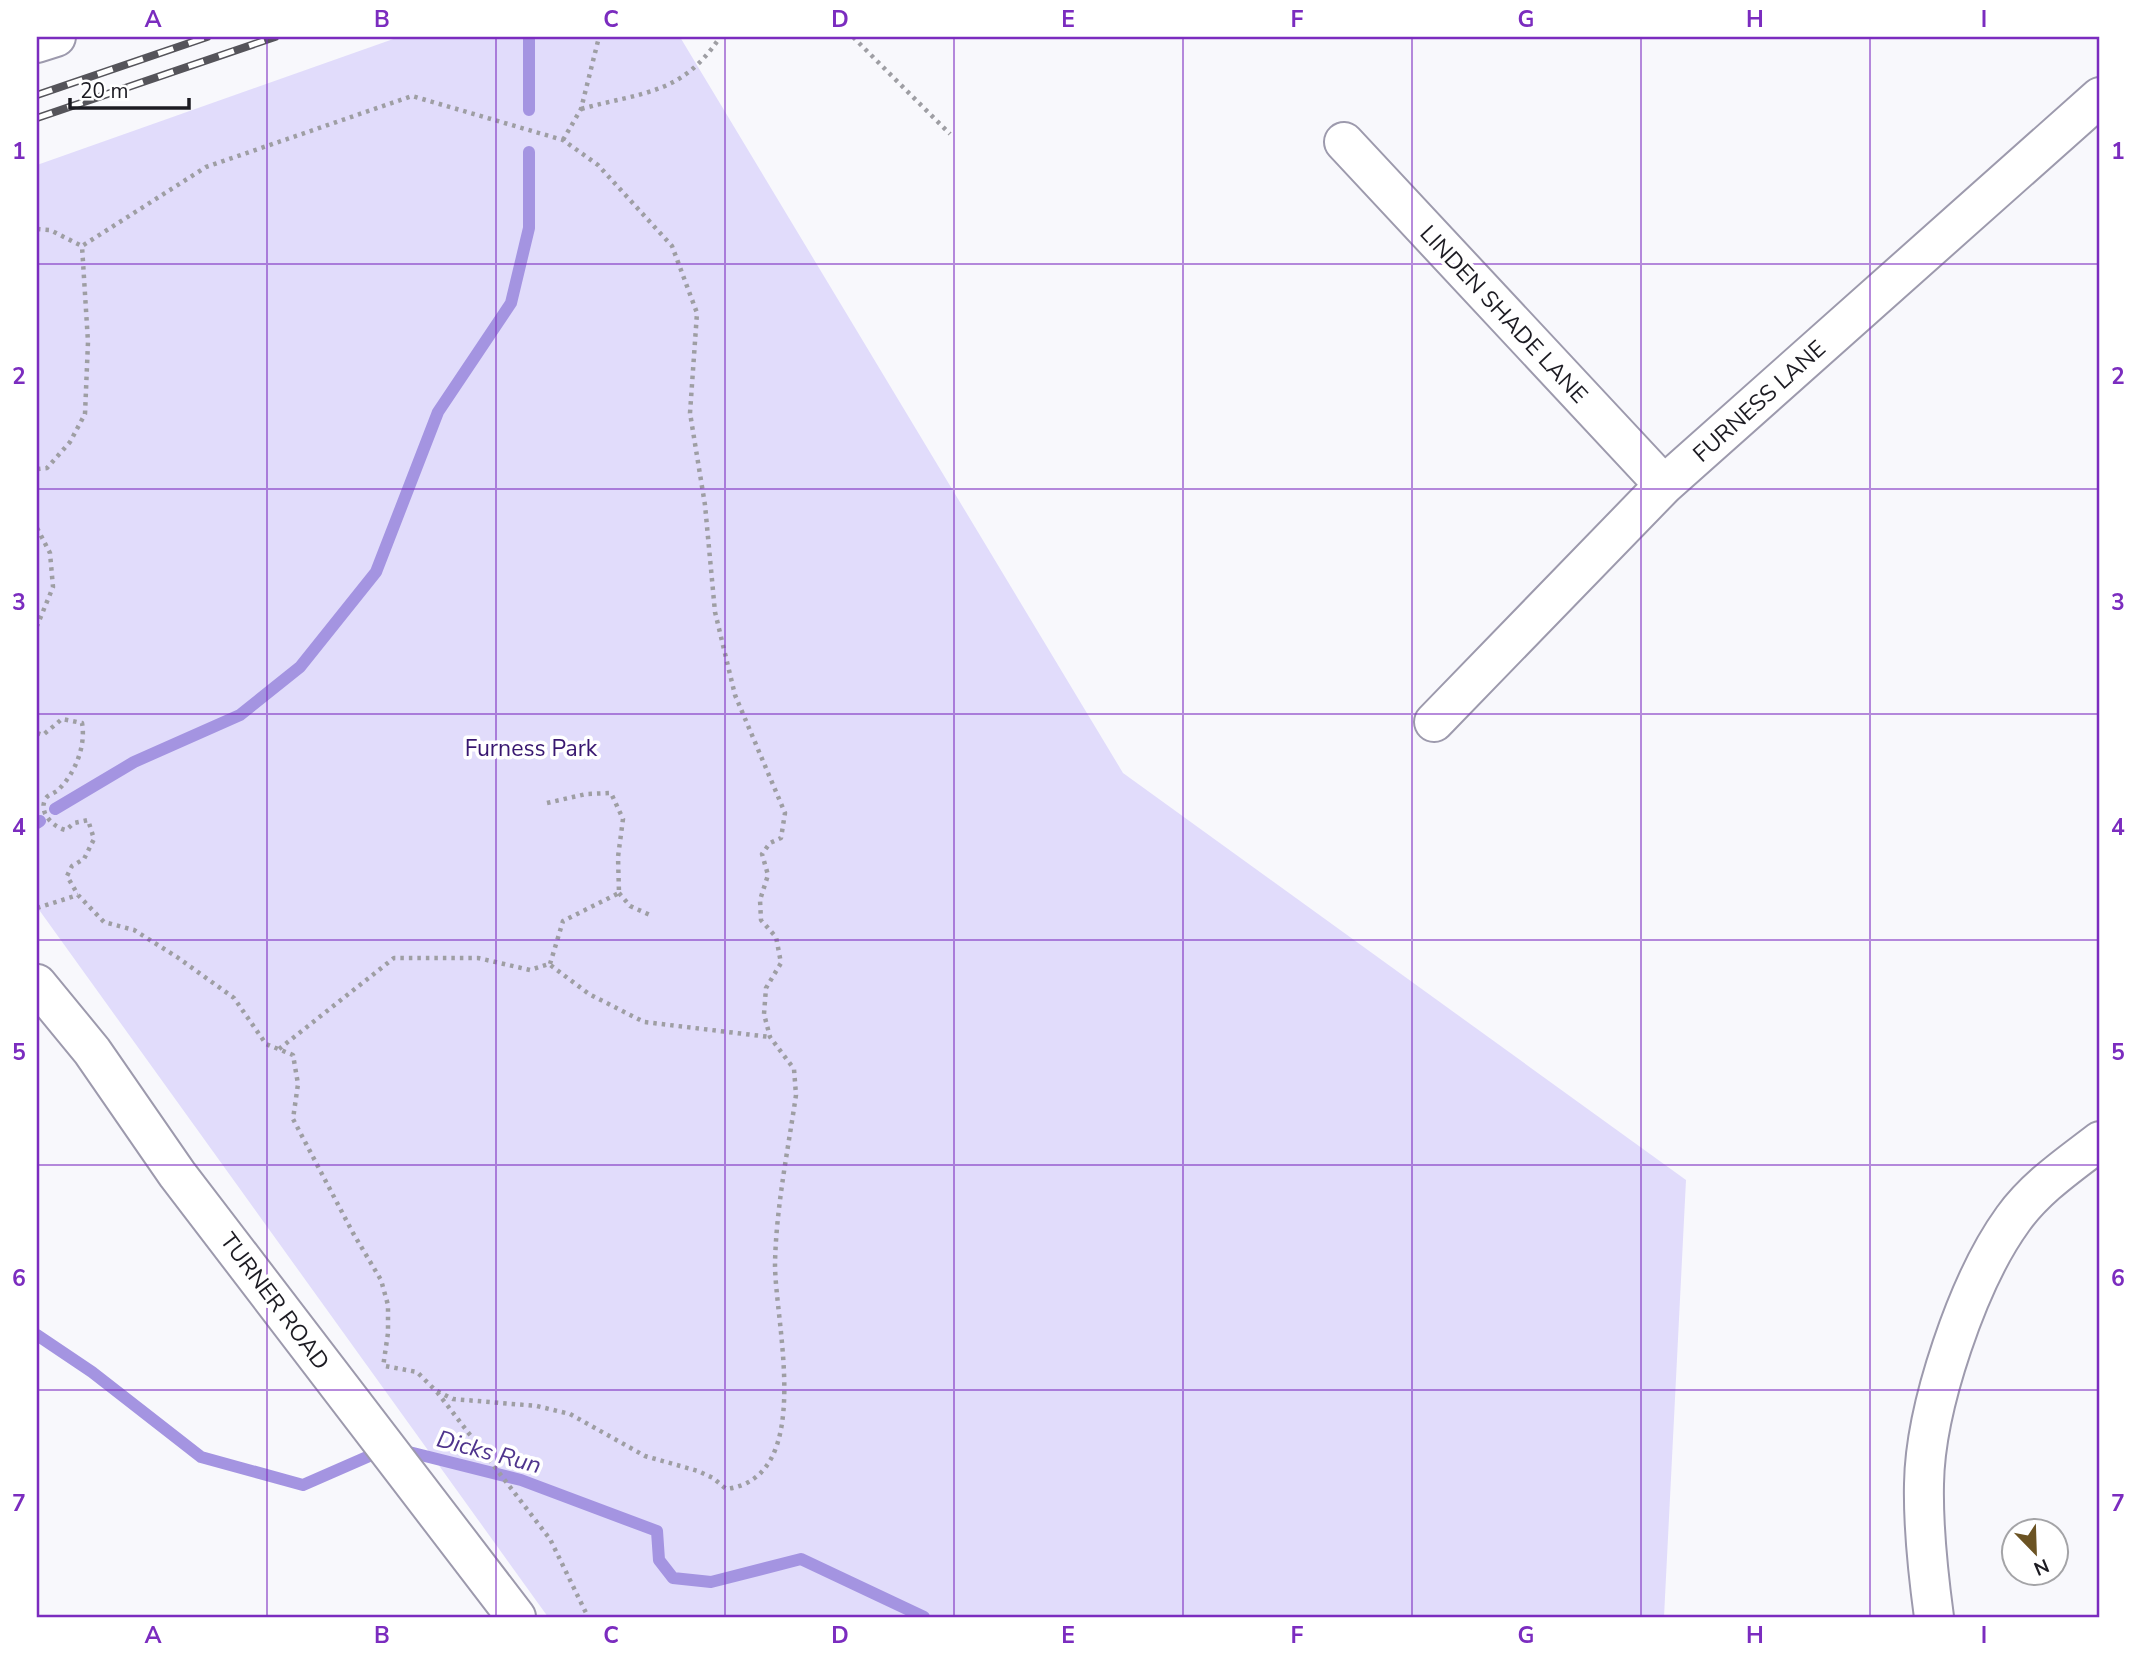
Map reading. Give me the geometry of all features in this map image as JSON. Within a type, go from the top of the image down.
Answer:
[{"type":"street","points":[[37,43],[56,37]]},
{"type":"street","name":"FURNESS LANE","points":[[1434,722],[1664,485],[2100,97]]},
{"type":"street","name":"LINDEN SHADE LANE","points":[[1344,142],[1664,485]]},
{"type":"street","name":"TURNER ROAD","points":[[37,984],[92,1051],[177,1174],[516,1617]]},
{"type":"street","points":[[1934,1617],[1925,1530],[1924,1482],[1929,1438],[1955,1341],[1989,1262],[2013,1219],[2043,1185],[2100,1141]]},
{"type":"path","points":[[563,140],[582,109],[599,37]]},
{"type":"path","points":[[582,109],[656,91],[692,72],[720,37]]},
{"type":"path","points":[[853,37],[950,134]]},
{"type":"path","points":[[82,246],[206,167],[412,96],[563,140],[598,165],[672,246],[697,313],[690,413],[705,505],[715,612],[735,695],[785,813],[781,838],[770,843],[762,855],[768,875],[760,900],[761,920],[776,937],[781,963],[766,988],[764,1014],[770,1037],[794,1069],[796,1095],[775,1264],[786,1379],[778,1438],[765,1470],[745,1487],[726,1489],[713,1478],[698,1471],[645,1456],[570,1414],[537,1406],[453,1399],[435,1390]]},
{"type":"path","points":[[37,229],[50,230],[82,246]]},
{"type":"path","points":[[37,469],[47,468],[70,442],[85,414],[88,342],[82,246]]},
{"type":"path","points":[[37,528],[50,553],[53,587],[37,626]]},
{"type":"path","points":[[37,733],[43,735],[62,719],[82,723],[84,736],[77,761],[59,790],[47,796],[44,804],[48,820],[56,828],[66,830],[74,823],[88,820],[94,839],[84,859],[72,866],[67,876],[78,895],[104,922],[134,930],[234,998],[266,1044],[293,1055],[298,1084],[293,1119],[353,1233],[382,1280],[388,1305],[385,1366],[417,1372],[435,1390],[550,1539],[588,1617]]},
{"type":"path","points":[[547,803],[586,793],[611,793],[623,819],[618,857],[619,893],[630,906],[650,915]]},
{"type":"path","points":[[550,964],[563,921],[619,893]]},
{"type":"path","points":[[37,908],[78,895]]},
{"type":"path","points":[[278,1049],[394,958],[478,958],[530,970],[550,964]]},
{"type":"path","points":[[550,964],[589,994],[644,1022],[770,1037]]},
{"type":"green space","name":"Furness Park","points":[[399,37],[680,37],[1123,773],[1686,1180],[1664,1617],[548,1617],[37,907],[37,165]]},
{"type":"waterway","points":[[529,37],[529,110]]},
{"type":"waterway","points":[[55,809],[134,762],[240,715],[300,667],[376,572],[438,412],[511,303],[529,228],[529,152]]},
{"type":"waterway","name":"Dicks Run","points":[[37,1335],[92,1372],[201,1457],[303,1485],[383,1450]]},
{"type":"waterway","name":"Dicks Run","points":[[401,1450],[521,1480],[657,1531],[659,1560],[673,1578],[711,1582],[801,1559],[924,1617]]},
{"type":"railway","points":[[37,95],[207,37]]},
{"type":"railway","points":[[37,118],[275,37]]}]
